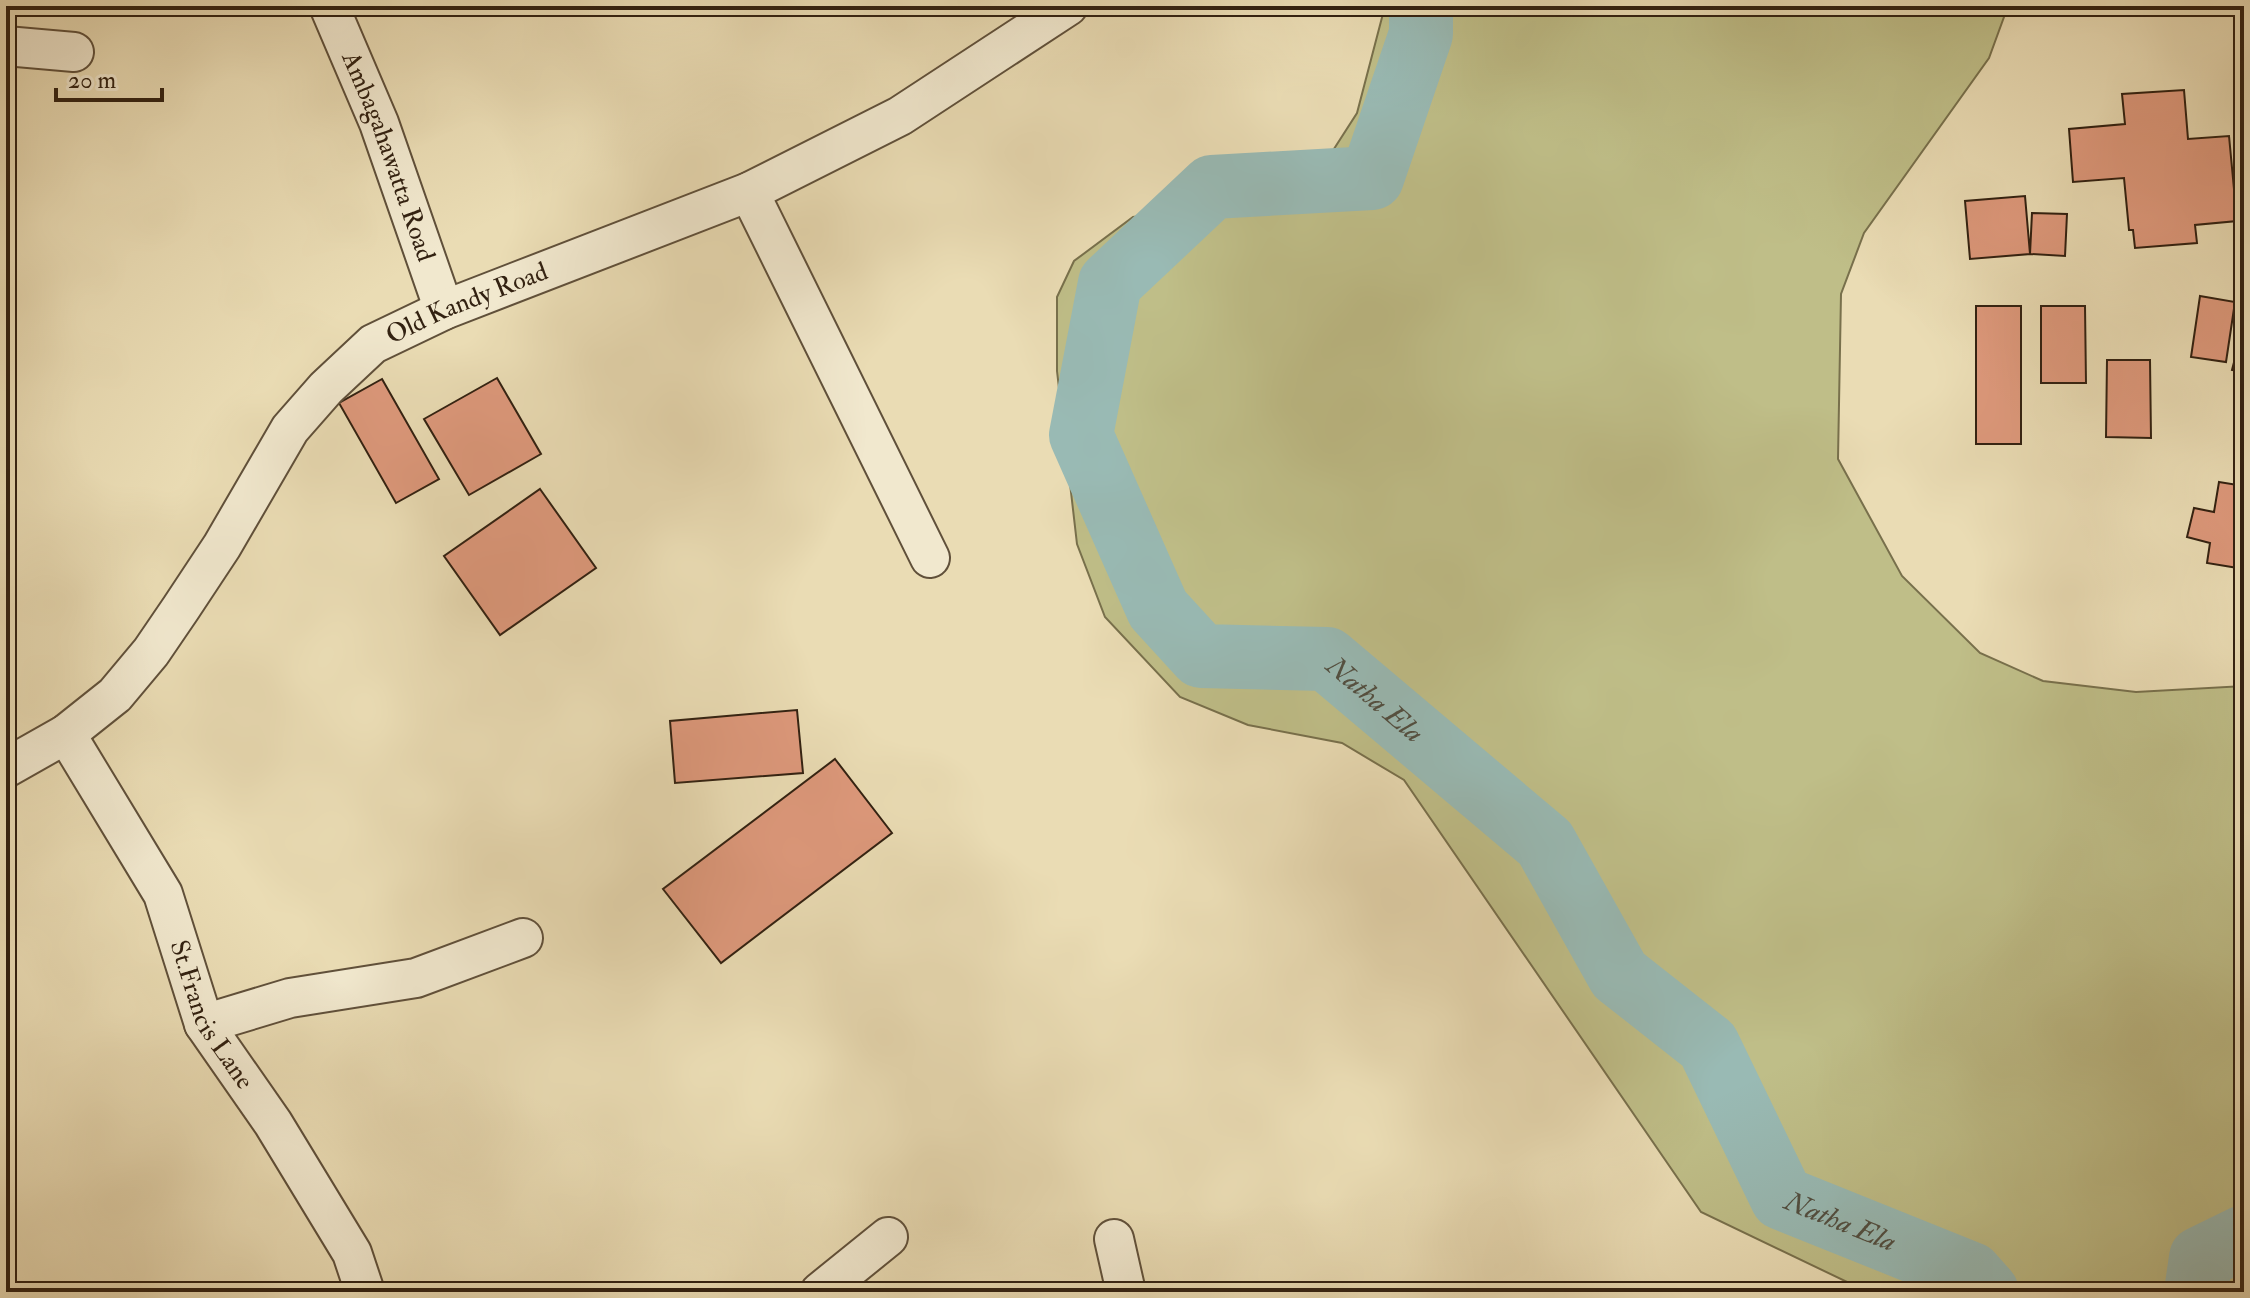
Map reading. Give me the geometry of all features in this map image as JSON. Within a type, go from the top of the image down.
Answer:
[{"type":"street","name":"Ambagahawatta Road","points":[[329,6],[379,123],[444,310]]},
{"type":"street","name":"Old Kandy Road","points":[[8,762],[66,734],[115,695],[151,652],[222,546],[290,429],[326,388],[373,344],[444,310],[749,192],[900,116],[1068,6]]},
{"type":"street","points":[[6,46],[74,52]]},
{"type":"street","points":[[749,192],[930,558]]},
{"type":"street","name":"St.Francis Lane","points":[[66,734],[163,894],[204,1024],[273,1123],[352,1253],[365,1292]]},
{"type":"street","points":[[204,1024],[290,998],[416,978],[523,938]]},
{"type":"street","points":[[820,1292],[888,1237]]},
{"type":"street","points":[[1114,1239],[1126,1292]]},
{"type":"shaded area","points":[[1385,6],[2008,6],[1989,58],[1864,233],[1841,294],[1838,459],[1902,576],[1980,653],[2043,681],[2136,692],[2244,686],[2244,1292],[1868,1292],[1701,1212],[1404,780],[1342,743],[1248,725],[1180,697],[1105,617],[1077,544],[1057,371],[1057,297],[1074,261],[1133,217],[1252,202],[1314,180],[1357,113]]},
{"type":"building","points":[[2184,90],[2188,139],[2229,136],[2237,221],[2195,225],[2197,243],[2135,248],[2133,230],[2129,230],[2124,178],[2073,182],[2069,129],[2125,124],[2122,94]]},
{"type":"building","points":[[2025,196],[2030,254],[1970,259],[1965,201]]},
{"type":"building","points":[[2032,213],[2067,214],[2065,256],[2030,254]]},
{"type":"building","points":[[2200,296],[2235,302],[2226,362],[2191,357]]},
{"type":"building","points":[[1976,306],[2021,306],[2021,444],[1976,444]]},
{"type":"building","points":[[2041,306],[2085,306],[2086,383],[2041,383]]},
{"type":"building","points":[[2244,324],[2244,372],[2232,370]]},
{"type":"building","points":[[2107,360],[2150,360],[2151,438],[2106,437]]},
{"type":"building","points":[[497,378],[541,454],[469,495],[424,419]]},
{"type":"building","points":[[382,379],[439,479],[396,503],[339,403]]},
{"type":"building","points":[[2219,482],[2244,486],[2244,569],[2207,563],[2210,543],[2187,537],[2194,508],[2214,512]]},
{"type":"building","points":[[540,489],[596,568],[500,635],[444,556]]},
{"type":"building","points":[[797,710],[803,773],[675,783],[670,721]]},
{"type":"building","points":[[835,759],[892,833],[721,963],[663,889]]},
{"type":"waterway","name":"Natha Ela","points":[[1421,6],[1421,34],[1372,178],[1212,187],[1110,283],[1081,435],[1158,609],[1201,656],[1327,659],[1545,843],[1619,975],[1708,1045],[1782,1198],[1971,1274],[1987,1292]]},
{"type":"waterway","name":"Natha Ela","points":[[2196,1292],[2201,1258],[2244,1237]]}]
